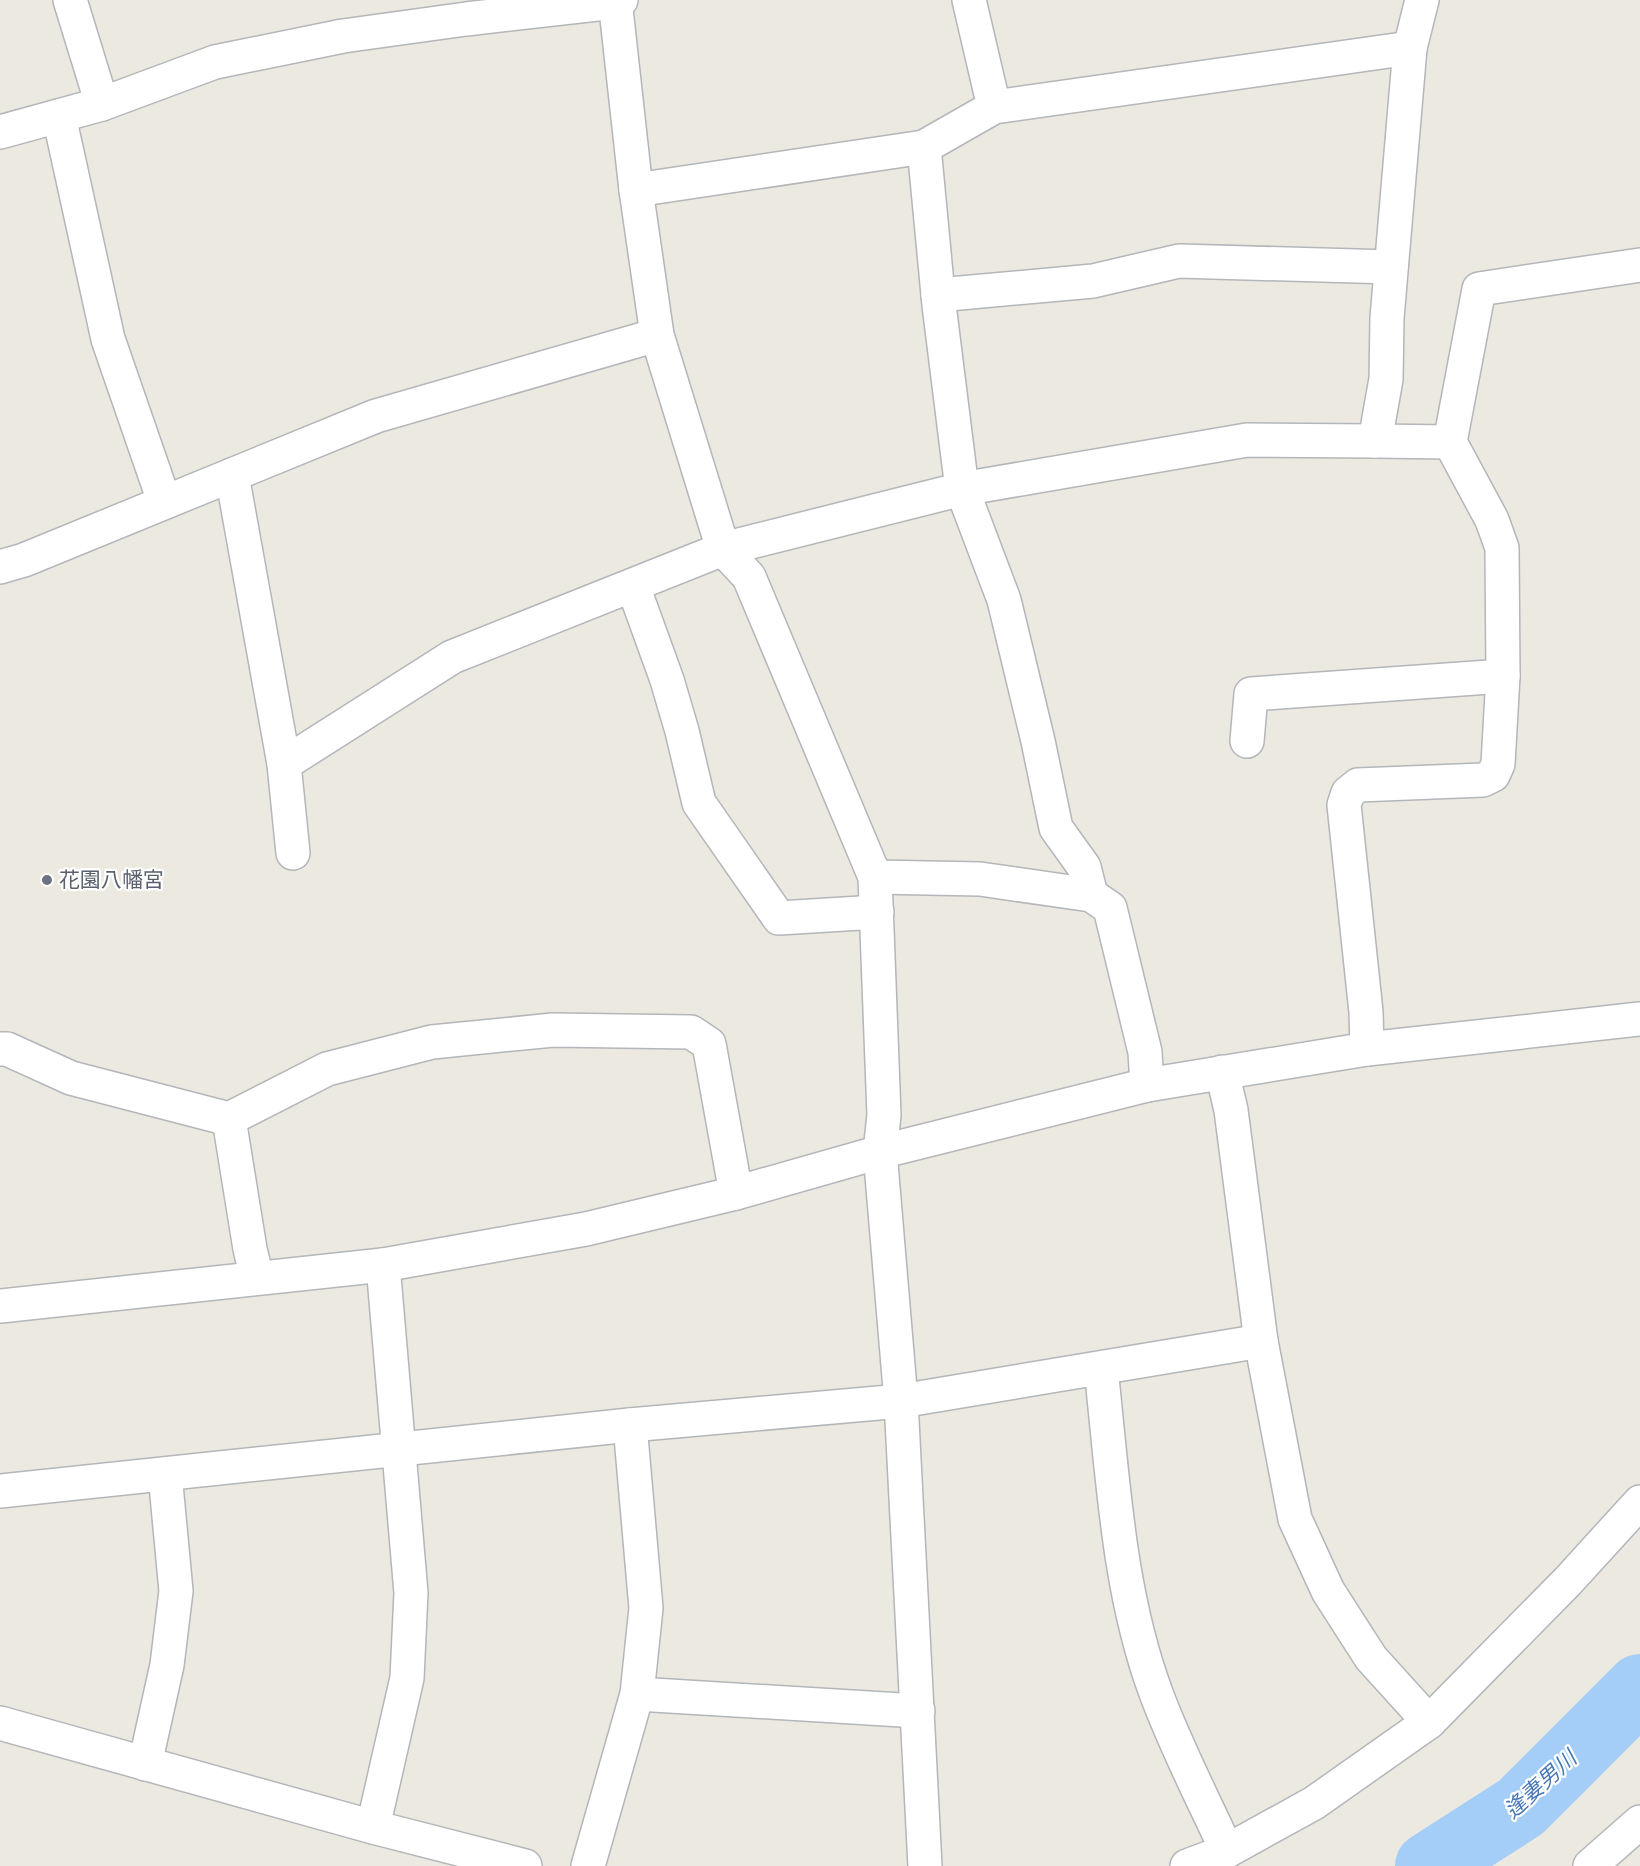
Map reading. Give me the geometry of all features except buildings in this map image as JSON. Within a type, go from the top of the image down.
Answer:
[{"type":"street","points":[[70,0],[102,104]]},
{"type":"street","points":[[969,0],[994,107]]},
{"type":"street","points":[[1375,441],[1386,380],[1387,318],[1410,48],[1422,0]]},
{"type":"street","points":[[0,132],[102,104],[215,62],[343,36],[466,19],[537,5],[617,1],[636,190],[657,335],[723,549],[749,577],[875,877],[884,1115],[880,1152],[901,1401],[925,1866]]},
{"type":"street","points":[[636,190],[924,147],[994,107],[1410,48]]},
{"type":"street","points":[[59,116],[108,339],[164,501]]},
{"type":"street","points":[[924,147],[938,295],[962,489],[1004,600],[1056,828],[1084,867],[1091,895]]},
{"type":"street","points":[[938,295],[1093,281],[1179,261],[1391,267]]},
{"type":"street","points":[[1367,1048],[1366,1012],[1344,806],[1348,793],[1358,785],[1483,780],[1493,775],[1498,764],[1503,676],[1502,548],[1492,520],[1450,442],[1479,289],[1640,265]]},
{"type":"street","points":[[0,567],[24,560],[376,416],[657,335]]},
{"type":"street","points":[[284,764],[452,657],[723,549],[962,489],[1247,440],[1450,442]]},
{"type":"street","points":[[232,475],[284,764],[293,853]]},
{"type":"street","points":[[633,586],[667,680],[699,803],[778,918],[877,912]]},
{"type":"street","points":[[1247,741],[1251,694],[1503,676]]},
{"type":"street","points":[[875,877],[980,879],[1091,895],[1110,908],[1145,1052],[1147,1085]]},
{"type":"street","points":[[0,1306],[383,1265],[586,1229],[736,1193],[880,1152],[1147,1085],[1367,1048],[1640,1019]]},
{"type":"street","points":[[0,1049],[7,1049],[71,1078],[229,1119],[327,1069],[432,1042],[553,1030],[691,1032],[709,1044],[736,1193]]},
{"type":"street","points":[[1222,1072],[1231,1110],[1261,1341],[1295,1519],[1328,1592],[1371,1659],[1429,1722]]},
{"type":"street","points":[[229,1119],[250,1249],[257,1278]]},
{"type":"street","points":[[373,1827],[407,1678],[411,1593],[383,1265]]},
{"type":"street","points":[[0,1491],[630,1425],[901,1401],[1261,1341]]},
{"type":"street","points":[[1101,1369],[1122,1550],[1135,1620],[1155,1692],[1227,1851]]},
{"type":"street","points":[[588,1866],[637,1694],[646,1608],[630,1425]]},
{"type":"street","points":[[146,1764],[167,1665],[176,1591],[165,1474]]},
{"type":"street","points":[[1187,1866],[1227,1851],[1314,1803],[1429,1722],[1568,1581],[1640,1502]]},
{"type":"street","points":[[637,1694],[918,1711]]},
{"type":"street","points":[[0,1723],[373,1827],[525,1866]]},
{"type":"street","points":[[1590,1866],[1640,1822]]},
{"type":"waterway","name":"逢妻男川","points":[[1429,1866],[1521,1807],[1640,1688]]},
{"type":"place","name":"花園八幡宮","points":[[47,880]]}]
